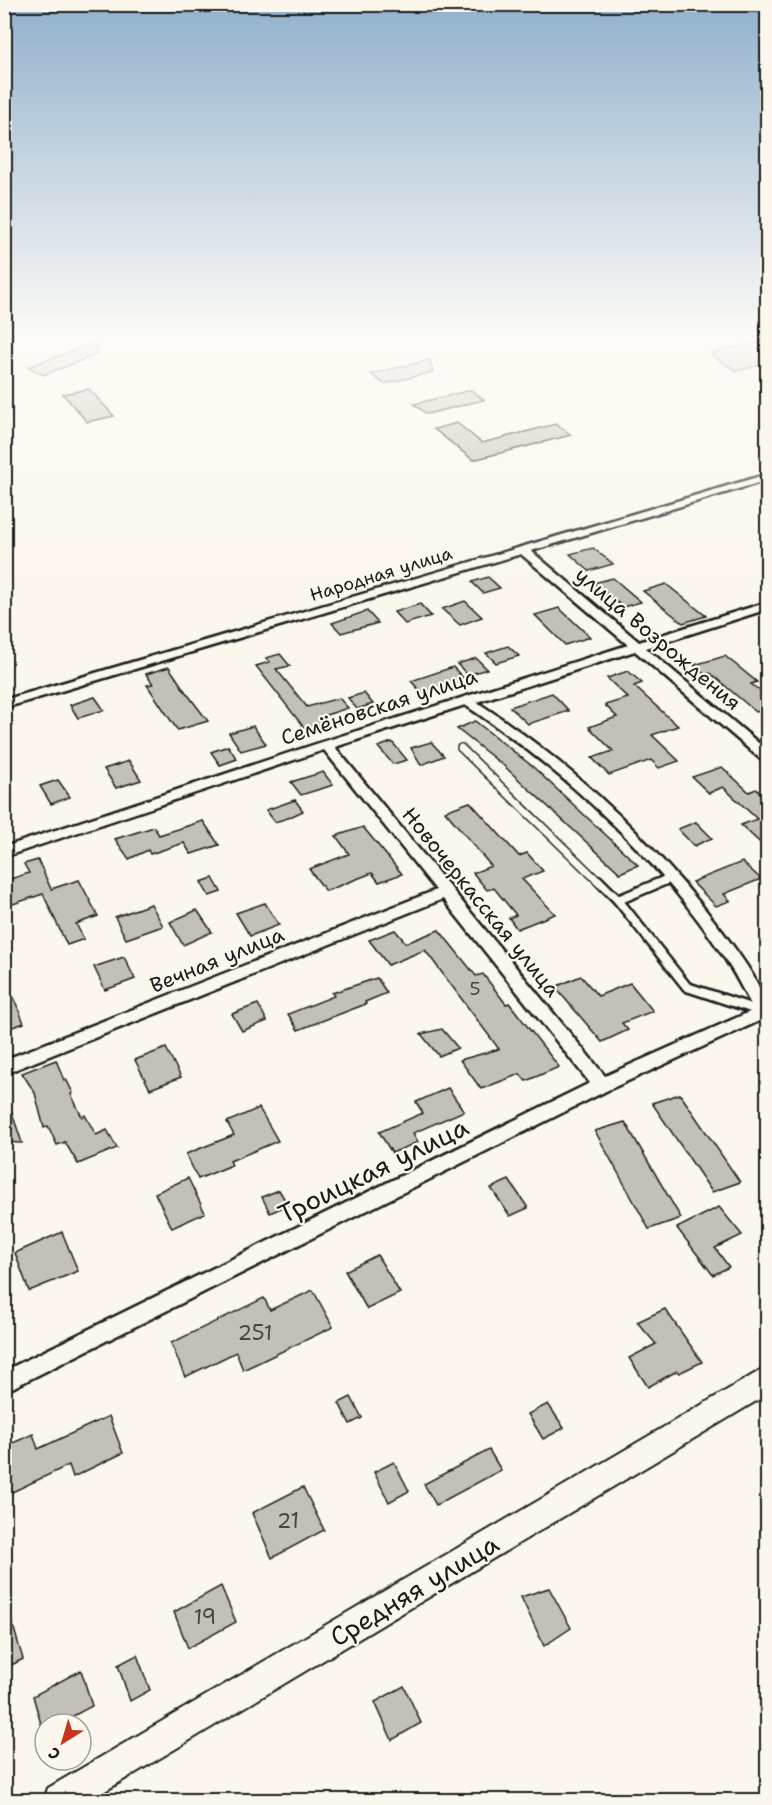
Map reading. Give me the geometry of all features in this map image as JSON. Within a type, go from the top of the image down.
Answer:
[{"type":"street","name":"Народная улица","points":[[4,704],[768,477]]},
{"type":"street","name":"улица Возрождения","points":[[523,550],[768,758]]},
{"type":"street","name":"Семёновская улица","points":[[4,852],[466,700],[768,605]]},
{"type":"street","points":[[466,700],[500,721],[552,761],[617,820],[728,950],[765,1011]]},
{"type":"street","name":"Новочеркасская улица","points":[[327,745],[602,1085]]},
{"type":"street","name":"Вечная улица","points":[[4,1068],[445,892]]},
{"type":"street","name":"Троицкая улица","points":[[4,1382],[602,1085],[765,1011]]},
{"type":"street","name":"Средняя улица","points":[[60,1800],[768,1379]]},
{"type":"lane","points":[[461,747],[618,900],[687,987],[765,1011]]},
{"type":"lane","points":[[618,900],[669,879]]},
{"type":"building","points":[[457,423],[482,443],[556,424],[571,435],[473,460],[434,429]]},
{"type":"building","points":[[593,548],[613,564],[589,571],[570,554]]},
{"type":"building","points":[[488,577],[500,588],[483,593],[472,582]]},
{"type":"building","points":[[613,578],[641,602],[623,607],[593,583]]},
{"type":"building","points":[[666,584],[706,616],[683,623],[643,591]]},
{"type":"building","points":[[465,601],[482,617],[460,625],[442,609]]},
{"type":"building","points":[[420,604],[431,616],[405,624],[394,612]]},
{"type":"building","points":[[559,608],[590,637],[565,645],[535,615]]},
{"type":"building","points":[[367,611],[378,623],[341,633],[332,623]]},
{"type":"building","points":[[508,646],[519,656],[496,663],[486,653]]},
{"type":"building","points":[[280,654],[290,666],[276,669],[307,707],[339,698],[348,708],[323,716],[327,722],[305,729],[256,666],[270,662],[266,658]]},
{"type":"building","points":[[725,656],[757,682],[751,684],[768,697],[768,708],[756,712],[710,673],[705,675],[694,665]]},
{"type":"building","points":[[476,658],[487,669],[468,675],[457,664]]},
{"type":"building","points":[[169,667],[208,721],[178,730],[176,728],[147,685],[153,684],[146,674]]},
{"type":"building","points":[[453,667],[465,680],[423,694],[411,681]]},
{"type":"building","points":[[628,671],[642,683],[634,686],[678,726],[652,735],[679,761],[659,768],[651,760],[609,775],[592,758],[613,751],[589,727],[617,717],[605,705],[628,698],[607,678]]},
{"type":"building","points":[[364,693],[373,704],[357,709],[348,698]]},
{"type":"building","points":[[552,693],[569,711],[528,724],[510,707]]},
{"type":"building","points":[[95,697],[104,710],[78,718],[70,705]]},
{"type":"building","points":[[475,721],[532,766],[638,865],[620,873],[504,766],[457,729]]},
{"type":"building","points":[[253,726],[266,744],[241,751],[229,733]]},
{"type":"building","points":[[392,742],[407,760],[393,764],[378,747]]},
{"type":"building","points":[[431,742],[444,756],[421,765],[411,748]]},
{"type":"building","points":[[228,746],[237,759],[220,765],[211,752]]},
{"type":"building","points":[[129,761],[141,780],[116,788],[104,769]]},
{"type":"building","points":[[722,767],[749,792],[756,789],[768,799],[768,850],[741,825],[757,819],[723,787],[709,793],[692,777]]},
{"type":"building","points":[[323,772],[333,785],[301,795],[291,782]]},
{"type":"building","points":[[58,780],[70,797],[51,804],[40,786]]},
{"type":"building","points":[[295,800],[303,811],[288,818],[275,822],[266,810]]},
{"type":"building","points":[[470,802],[519,856],[527,853],[543,871],[522,879],[555,914],[517,929],[509,918],[516,915],[494,888],[487,890],[473,873],[491,866],[445,811]]},
{"type":"building","points":[[203,821],[219,845],[191,854],[184,843],[150,854],[148,850],[129,859],[115,839],[154,827],[159,835]]},
{"type":"building","points":[[696,822],[712,838],[694,846],[678,829]]},
{"type":"building","points":[[363,827],[402,874],[379,882],[372,873],[326,891],[309,869],[349,854],[336,836]]},
{"type":"building","points":[[38,860],[51,889],[79,880],[98,916],[76,924],[84,939],[67,945],[43,894],[4,907],[4,881],[29,873],[24,864]]},
{"type":"building","points":[[742,862],[761,879],[724,894],[730,901],[716,906],[692,882]]},
{"type":"building","points":[[213,878],[221,892],[209,896],[201,882]]},
{"type":"building","points":[[265,903],[279,925],[250,936],[236,913]]},
{"type":"building","points":[[151,904],[163,926],[126,939],[115,917]]},
{"type":"building","points":[[197,910],[212,932],[183,945],[170,922]]},
{"type":"building","points":[[395,930],[406,943],[439,930],[476,976],[483,974],[506,1004],[509,1003],[559,1067],[526,1081],[520,1074],[481,1089],[460,1060],[499,1049],[425,950],[388,965],[369,940]]},
{"type":"building","points":[[124,957],[135,979],[105,990],[94,967]]},
{"type":"building","points":[[4,976],[24,1023],[4,1030]]},
{"type":"building","points":[[581,976],[598,996],[630,983],[653,1011],[622,1023],[628,1030],[602,1042],[555,987]]},
{"type":"building","points":[[377,978],[387,993],[365,1002],[366,1004],[298,1030],[288,1014],[334,996],[332,993]]},
{"type":"building","points":[[258,1004],[267,1021],[242,1031],[232,1014]]},
{"type":"building","points":[[442,1029],[458,1048],[439,1056],[421,1034]]},
{"type":"building","points":[[166,1048],[181,1077],[150,1089],[135,1060]]},
{"type":"building","points":[[56,1060],[82,1117],[85,1115],[96,1135],[107,1130],[117,1148],[78,1164],[65,1142],[57,1145],[48,1126],[44,1128],[35,1093],[22,1073]]},
{"type":"building","points":[[448,1088],[464,1111],[413,1133],[418,1142],[392,1153],[379,1132],[423,1113],[416,1102]]},
{"type":"building","points":[[680,1094],[740,1182],[712,1192],[652,1103]]},
{"type":"building","points":[[4,1098],[7,1098],[22,1143],[4,1142]]},
{"type":"building","points":[[259,1108],[278,1141],[230,1161],[232,1165],[198,1179],[186,1154],[234,1135],[227,1122]]},
{"type":"building","points":[[625,1122],[681,1218],[649,1229],[595,1131]]},
{"type":"building","points":[[188,1178],[205,1213],[172,1228],[155,1193]]},
{"type":"building","points":[[509,1180],[528,1208],[510,1216],[491,1188]]},
{"type":"building","points":[[279,1190],[288,1205],[270,1213],[262,1197]]},
{"type":"building","points":[[719,1207],[742,1235],[715,1248],[729,1267],[713,1275],[677,1228]]},
{"type":"building","points":[[62,1232],[78,1271],[29,1291],[15,1253]]},
{"type":"building","points":[[377,1255],[400,1293],[367,1309],[345,1271]]},
{"type":"building","points":[[313,1290],[333,1327],[243,1370],[236,1352],[185,1377],[171,1343],[264,1298],[270,1310]]},
{"type":"building","points":[[665,1309],[702,1362],[679,1373],[677,1371],[648,1387],[629,1358],[656,1344],[637,1322]]},
{"type":"building","points":[[351,1397],[362,1418],[350,1424],[339,1403]]},
{"type":"building","points":[[548,1404],[564,1428],[543,1439],[528,1414]]},
{"type":"building","points":[[109,1416],[123,1453],[73,1477],[69,1465],[8,1494],[4,1484],[4,1447],[33,1434],[38,1449]]},
{"type":"building","points":[[489,1450],[501,1470],[436,1505],[424,1484]]},
{"type":"building","points":[[394,1462],[409,1491],[389,1502],[374,1472]]},
{"type":"building","points":[[303,1487],[324,1530],[272,1558],[252,1513]]},
{"type":"building","points":[[221,1586],[236,1622],[188,1648],[174,1612]]},
{"type":"building","points":[[549,1588],[571,1628],[544,1646],[521,1597]]},
{"type":"building","points":[[4,1609],[8,1609],[23,1659],[4,1669]]},
{"type":"building","points":[[137,1655],[150,1690],[130,1701],[118,1665]]},
{"type":"building","points":[[81,1670],[92,1706],[81,1712],[38,1712],[33,1696]]},
{"type":"building","points":[[404,1686],[421,1723],[392,1740],[375,1702]]}]
